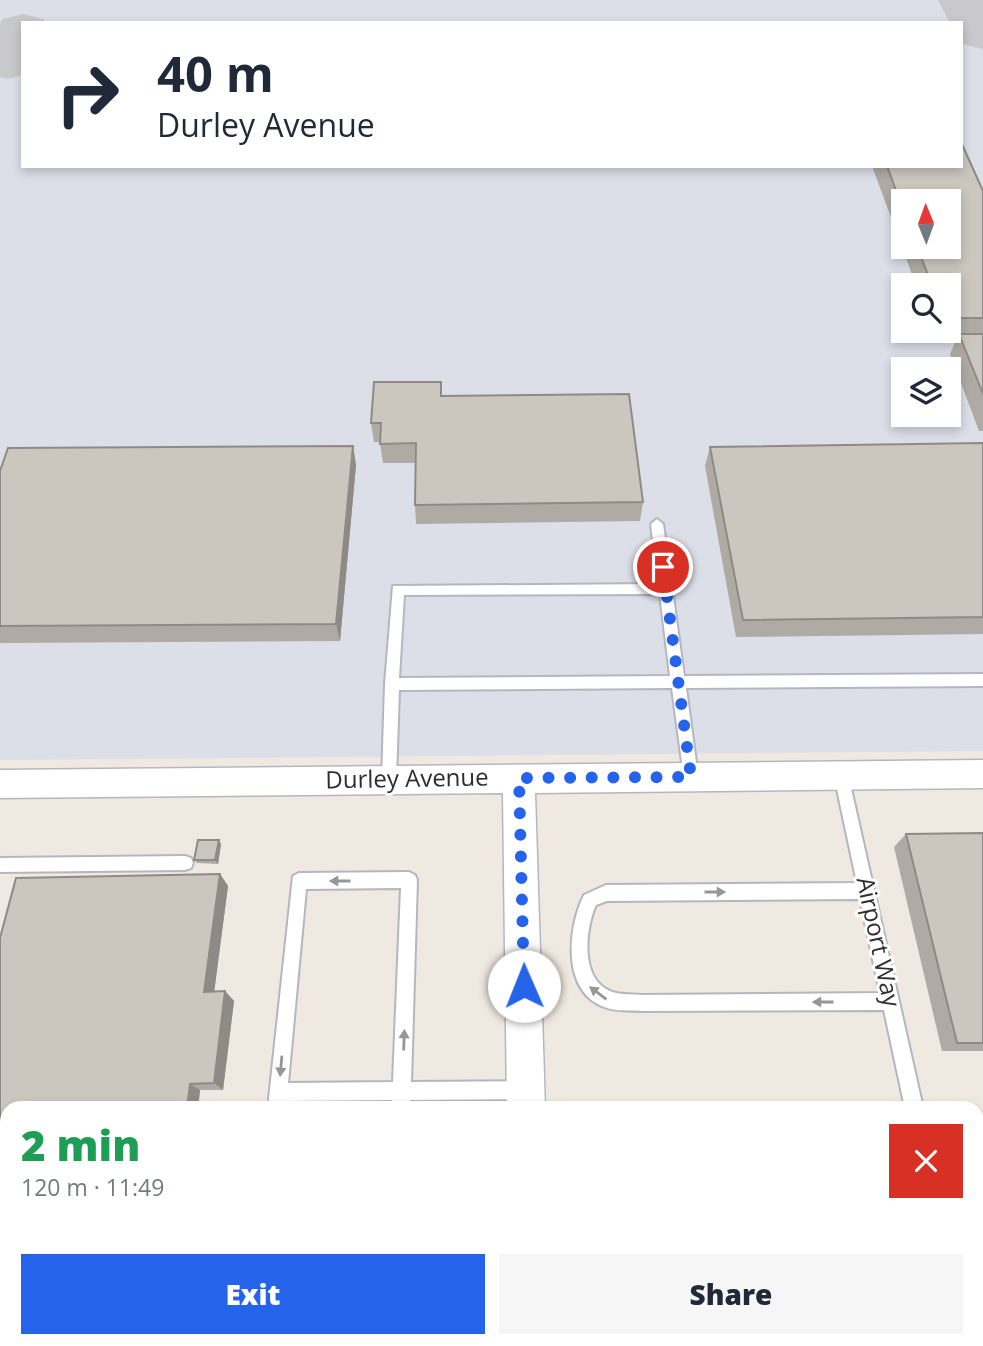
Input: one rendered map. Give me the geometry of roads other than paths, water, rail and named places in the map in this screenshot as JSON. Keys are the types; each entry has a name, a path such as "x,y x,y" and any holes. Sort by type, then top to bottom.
{"street":[{"name":"Durley Avenue","path":"0,784 983,774"},
{"path":"519,778 526,1099"}],"lane":[{"path":"657,524 691,777"},
{"path":"389,779 398,590 666,589"},
{"path":"392,684 983,680"},
{"name":"Airport Way","path":"841,775 912,1101"},
{"path":"0,865 185,863"},
{"path":"402,1099 408,880 299,881 278,1100 526,1099"},
{"path":"867,891 606,892 590,900 586,908 580,930 582,971 589,986 607,1000 643,1003 891,1002"}]}
